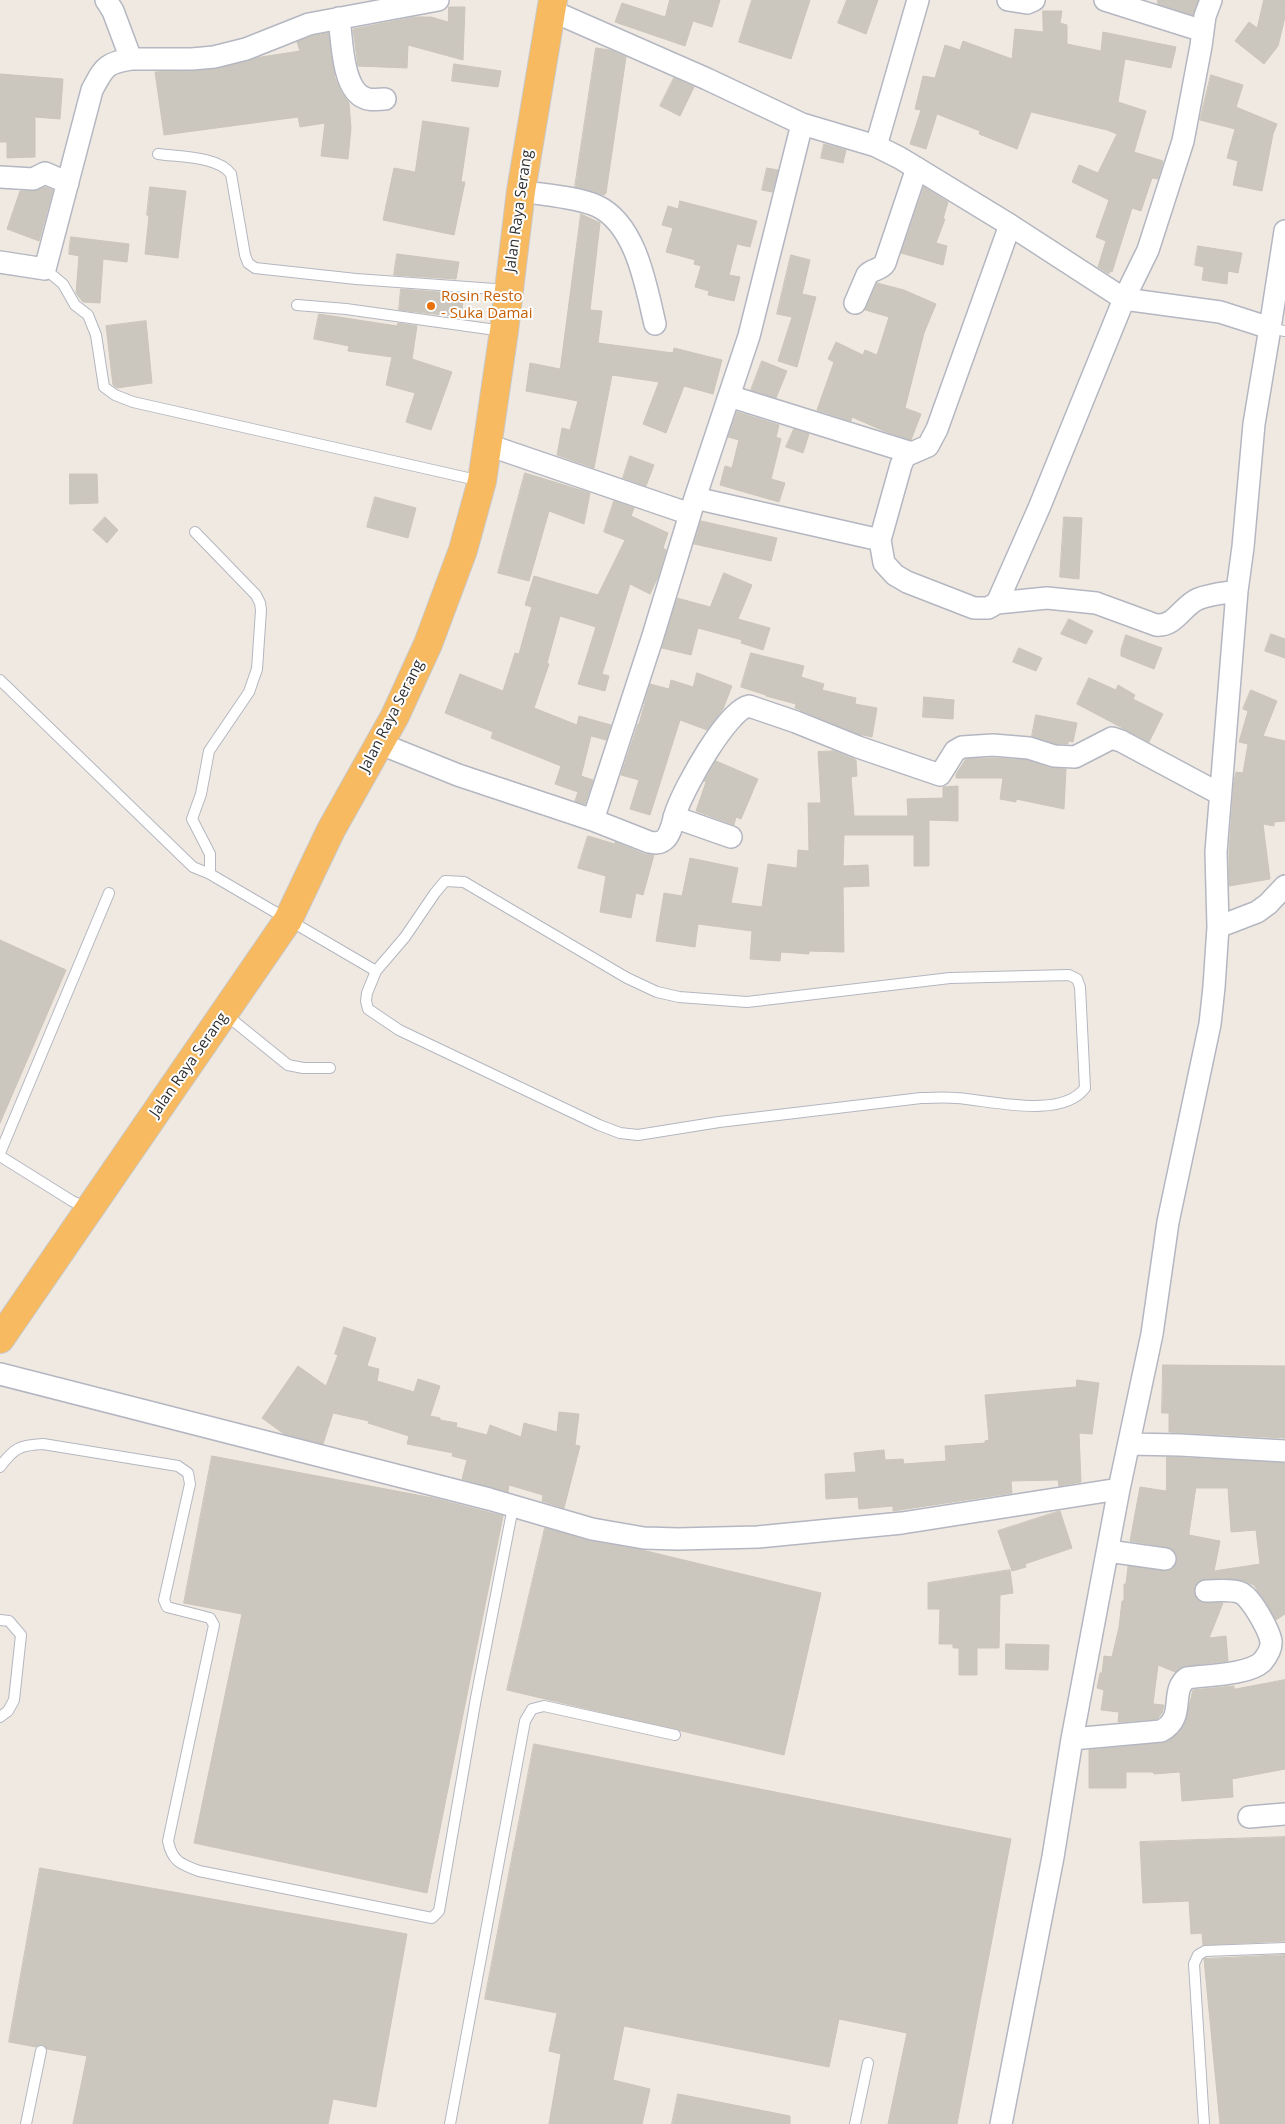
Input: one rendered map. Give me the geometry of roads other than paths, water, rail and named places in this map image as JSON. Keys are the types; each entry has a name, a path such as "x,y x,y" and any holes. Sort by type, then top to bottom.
{"highway":[{"name":"Jalan Raya Serang","path":"0,1340 288,920 331,830 381,744 428,644 462,550 482,481 504,331 521,191 551,5"}],"street":[{"path":"106,0 113,11 131,59"},
{"path":"0,262 45,269 96,84 102,71 113,62 131,59 192,59 214,56 246,49 309,24 438,0"},
{"path":"876,146 918,0"},
{"path":"1008,0 1027,3 1034,0"},
{"path":"1106,0 1203,31"},
{"path":"997,603 1043,498 1124,299 1148,250 1183,141 1205,16 1211,0"},
{"path":"551,5 802,124 876,146 917,168 1010,225 1124,299 1220,312 1277,330"},
{"path":"339,18 351,85 356,92 367,100 385,98"},
{"path":"593,820 728,396 749,336 802,124"},
{"path":"855,303 870,271 881,267 885,263 917,168"},
{"path":"0,177 33,179 45,173 68,183"},
{"path":"521,191 596,206 611,216 626,236 638,258 655,324"},
{"path":"1010,225 937,429 928,446 905,456 901,465 880,540 884,563 895,575 908,582 974,608 988,608 997,603 1047,598 1096,603 1163,626 1174,620 1189,604 1197,600 1237,591"},
{"path":"1000,2124 1053,1857 1072,1739 1119,1489 1152,1334 1168,1222 1210,1024 1218,919 1216,852 1237,591 1244,538 1254,424 1277,330 1285,231"},
{"path":"728,396 912,453"},
{"path":"488,445 693,506 880,540"},
{"path":"381,744 458,775 593,820 649,842 658,843 669,834 691,776 702,758 742,707 749,706 796,722 858,748 940,775 955,751 962,746 993,745 1029,748 1054,756 1075,757 1112,738 1220,794"},
{"path":"674,817 731,837"},
{"path":"1218,919 1257,912 1268,904 1285,886"},
{"path":"0,1374 479,1497 592,1529 644,1538 758,1537 902,1523 1119,1489"},
{"path":"1129,1444 1285,1451"},
{"path":"1108,1551 1165,1559"},
{"path":"1072,1739 1161,1731 1170,1726 1176,1714 1182,1682 1188,1678 1250,1669 1261,1662 1278,1641 1261,1620 1245,1595 1238,1591 1206,1591"},
{"path":"1249,1817 1285,1814"}],"lane":[{"path":"158,154 216,162 226,167 231,174 245,255 248,263 255,268 356,279 508,290"},
{"path":"45,269 63,284 75,305 88,315 96,334 104,387 115,394 134,402 482,481"},
{"path":"297,305 346,309 504,331"},
{"path":"195,532 256,595 261,610 258,669 249,692 209,751 201,794 192,819 210,854 210,874"},
{"path":"0,680 193,867 210,874 376,971"},
{"path":"446,881 454,881 464,882 627,978 657,992 679,997 748,1002 950,978 1069,975 1076,980 1080,987 1085,1088 1078,1096 1062,1103 1026,1106 955,1098 921,1098 719,1122 638,1135 620,1133 599,1125 400,1030 384,1020 368,1009 366,1001 376,971 405,937 435,893 446,881"},
{"path":"90,1210 72,1201 0,1154 109,893"},
{"path":"224,1014 288,1065 330,1068"},
{"path":"0,1467 11,1452 27,1445 43,1444 178,1466 188,1473 190,1484 164,1600 167,1607 210,1618 214,1625 168,1841 171,1854 183,1865 199,1871 432,1918 439,1911 512,1507"},
{"path":"0,1620 9,1621 21,1635 14,1700 8,1711 0,1717"},
{"path":"450,2124 525,1721 532,1709 544,1706 675,1735"},
{"path":"1204,2124 1194,1964 1198,1955 1206,1951 1285,1948"},
{"path":"26,2124 41,2051"},
{"path":"854,2124 868,2063"}],"place":[{"name":"Rosin Resto - Suka Damai","path":"431,306"}]}
